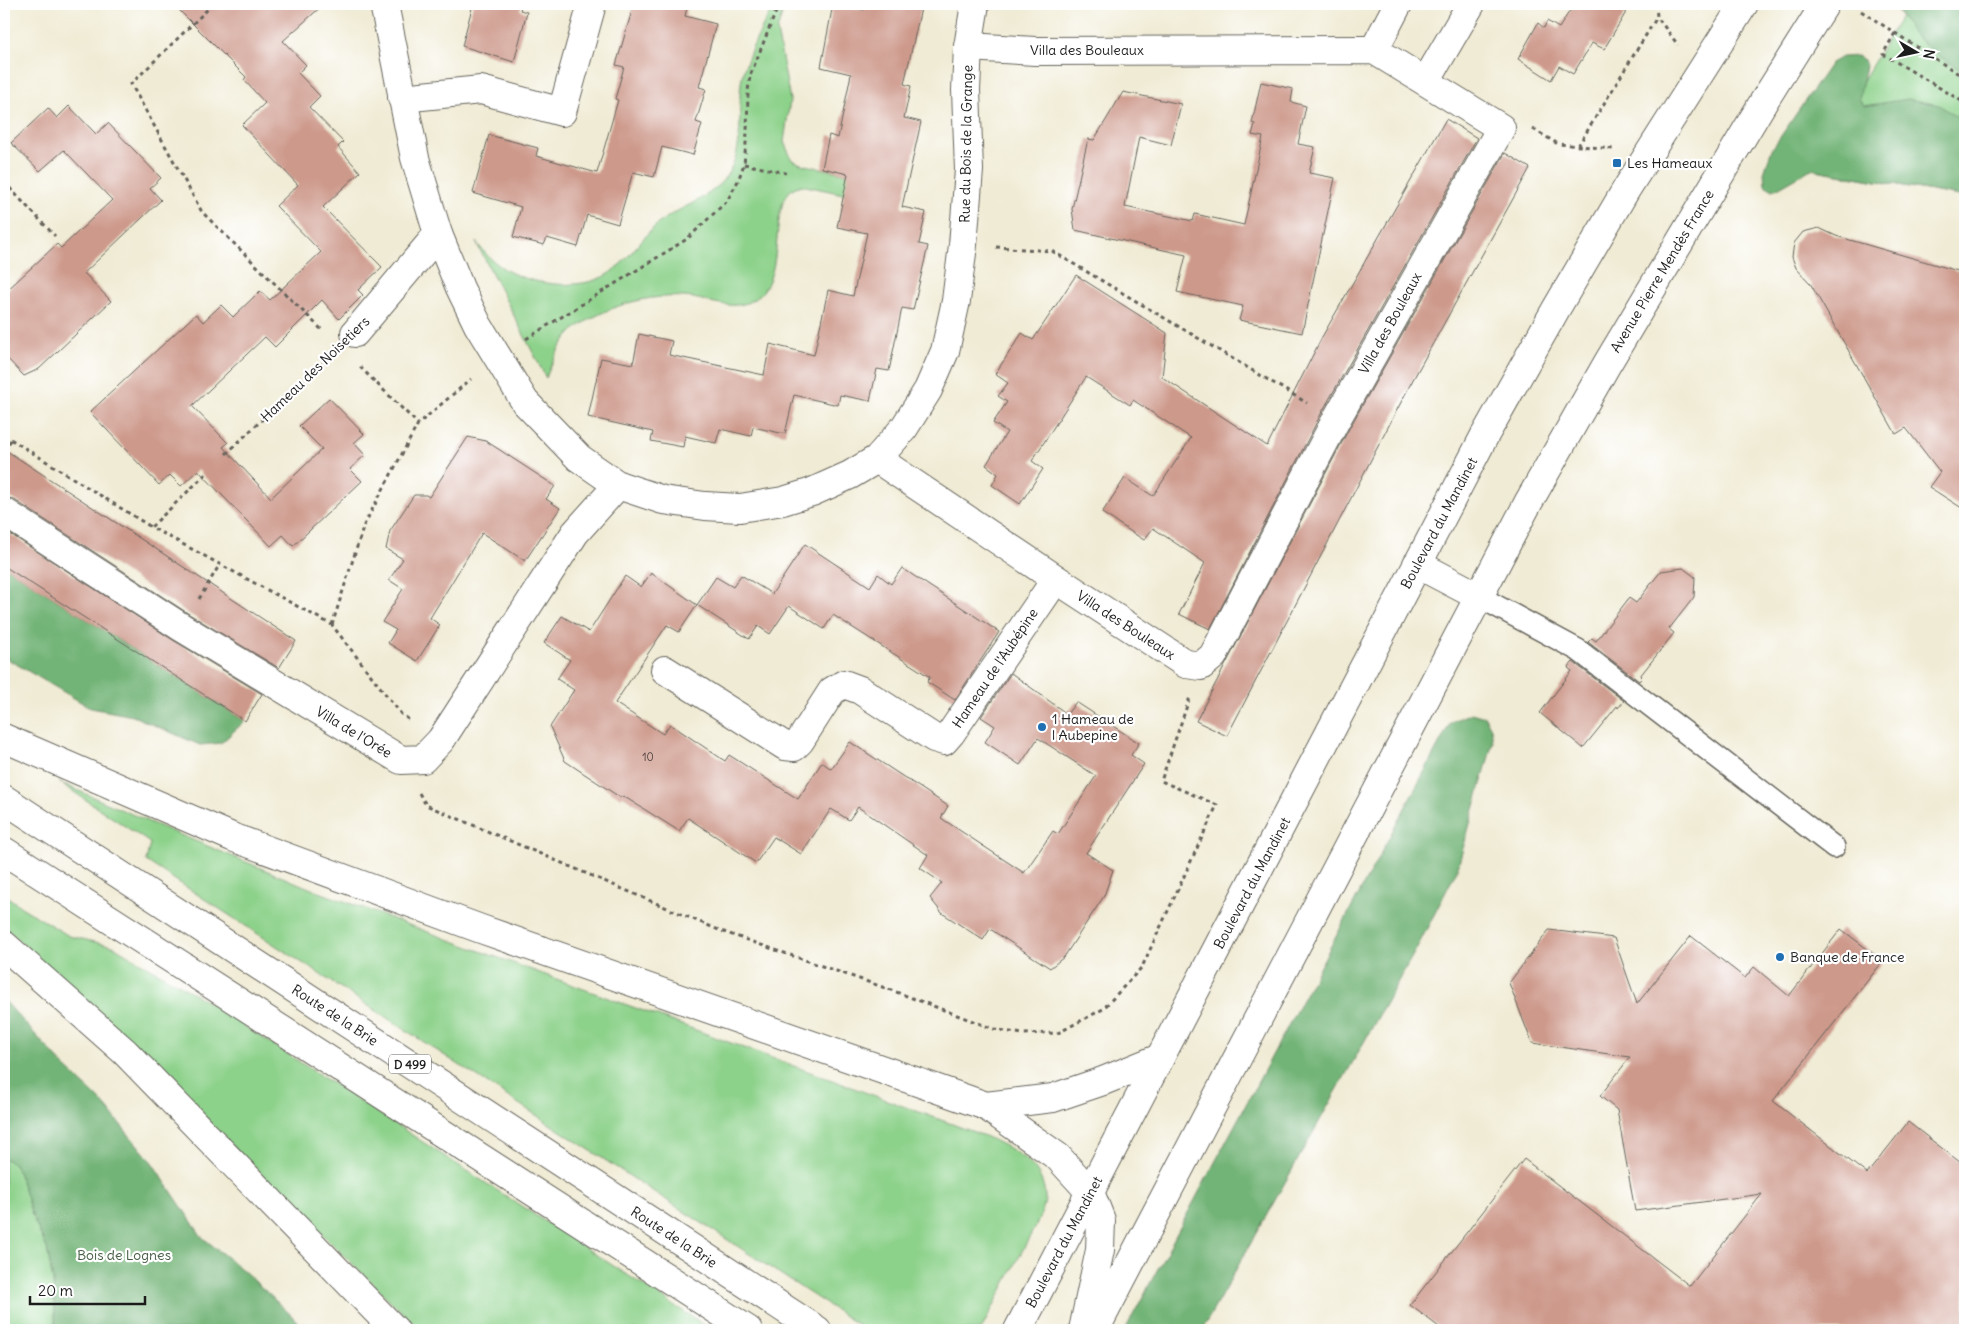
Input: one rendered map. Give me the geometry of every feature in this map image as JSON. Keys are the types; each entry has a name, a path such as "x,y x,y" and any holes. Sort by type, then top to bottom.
{"main road":[{"name":"Rue du Bois de la Grange","path":"384,4 415,158 438,234 460,288 497,358 524,402 579,458 618,485 663,500 705,506 740,508 783,501 812,492 850,475 877,459 904,428 923,398 945,351 956,301 963,245 969,170 966,90 968,48 975,4"},
{"path":"402,98 481,90 562,112 592,4"},
{"path":"1398,4 1374,50 1501,128"},
{"path":"1426,81 1471,4"},
{"name":"Boulevard du Mandinet","path":"1018,1330 1485,435 1627,188 1744,4"},
{"name":"Avenue Pierre Mendès France","path":"1478,596 1506,542 1607,364 1824,4"},
{"name":"Villa des Bouleaux","path":"968,48 1035,51 1374,50"},
{"name":"Villa des Bouleaux","path":"877,459 1186,664 1201,666 1213,656 1336,420 1501,128"},
{"name":"Hameau des Noisetiers","path":"347,340 438,234"},
{"name":"Villa de l'Orée","path":"4,512 182,627 401,760 423,759 441,740 574,533 618,485"},
{"path":"1095,1330 1478,596 1417,564"},
{"name":"Hameau de l'Aubépine","path":"665,670 785,746 794,747 800,741 832,691 844,684 860,690 934,738 944,741 952,733 1056,579"},
{"path":"4,738 232,837 481,929 986,1106 1058,1157 1090,1192 1101,1220 1100,1243 1083,1330"},
{"name":"Route de la Brie","path":"4,799 817,1330"},
{"path":"4,851 748,1330"},
{"path":"4,945 125,1052 395,1330"},
{"path":"986,1106 1053,1098 1103,1081 1160,1058"}],"lane":[{"path":"1478,596 1578,650 1834,847"}],"path":[{"path":"212,4 131,84 202,212 347,340 418,424"},
{"path":"332,625 364,525 418,424 497,358 687,239 727,201 738,181 744,164 748,133 750,76 780,4"},
{"path":"1578,146 1656,16 1656,4"},
{"path":"1861,11 1965,78"},
{"path":"1656,16 1678,45"},
{"path":"1895,33 1884,54 1965,103"},
{"path":"1501,128 1522,122 1558,144 1614,149"},
{"path":"744,164 786,173"},
{"path":"4,182 55,236"},
{"path":"963,245 1052,251 1336,420"},
{"name":"Hameau des Noisetiers","path":"226,454 347,340"},
{"path":"4,435 151,527 332,625 401,714 441,740"},
{"path":"4,450 11,440"},
{"path":"151,527 206,474"},
{"path":"182,627 220,564"},
{"path":"401,760 426,806 721,931 891,990 994,1030 1022,1034 1058,1033 1103,1010 1142,967 1217,805 1160,781 1201,666"}],"green space":[{"path":"774,4 785,4 777,31 790,100 784,142 792,160 801,164 895,184 891,204 801,185 789,192 782,204 775,259 763,292 749,302 735,305 693,298 665,297 638,300 599,314 578,327 565,340 558,350 546,378 476,242 500,266 511,273 538,282 553,284 583,283 596,280 615,269 652,229 668,216 715,189 730,170 738,148 742,77 752,49"},
{"path":"1893,4 1965,4 1965,73 1935,53 1913,34"},
{"path":"1908,4 1965,4 1965,197 1811,169"},
{"path":"1857,56 1864,60 1866,66 1859,99 1864,106 1908,99 1939,105 1965,122 1965,197 1811,169 1776,189 1773,190 1765,185 1764,172 1772,149 1831,63 1842,57"},
{"path":"4,566 245,721 221,743 200,745 133,716 91,708 4,657"},
{"path":"1471,713 1485,717 1491,728 1493,742 1457,870 1418,946 1202,1330 1125,1330 1451,722"},
{"path":"59,782 154,824 319,892 982,1135 1024,1158 1039,1175 1045,1198 1040,1217 981,1330 866,1330 146,861 150,843"},
{"path":"4,894 21,907 69,936 113,946 195,994 712,1330 420,1330 75,992 4,927"},
{"name":"Bois de Lognes","path":"4,1000 63,1065 100,1100 151,1161 202,1237 245,1272 305,1330 154,1330 140,1328 136,1330 56,1330 53,1281 47,1248 33,1218 16,1165 4,1158"},
{"path":"4,1158 16,1165 33,1218 47,1248 53,1281 56,1330 4,1330"}],"building":[{"path":"173,4 324,4 283,41 306,65 298,73 320,96 309,107 343,142 338,147 360,172 323,207 382,267 358,290 363,295 339,319 322,300 275,347 265,337 192,406 228,443 223,447 271,498 322,449 299,426 329,398 364,434 354,443 365,455 350,469 362,481 293,546 283,535 271,546 198,470 181,486 170,475 159,485 90,412 196,314 203,322 221,305 233,317 260,291 270,300 321,252 276,206 298,185 242,125 265,103 244,80 246,77"},
{"path":"473,4 522,4 520,10 527,12 514,62 462,46"},
{"path":"634,4 688,4 685,16 716,24 699,87 706,89 696,122 702,124 693,155 662,147 654,177 633,172 618,224 587,215 578,247 547,238 544,245 513,237 521,207 473,193 489,135 538,148 536,156 597,173 618,100 615,99 624,67 616,65"},
{"path":"833,4 864,10 866,4 922,4 904,84 911,86 904,118 921,122 902,207 926,212 919,244 928,246 913,310 902,308 889,371 877,369 870,401 840,395 838,405 794,395 785,434 753,427 751,436 720,429 716,443 685,436 683,447 651,441 653,432 588,417 601,358 633,364 639,334 672,341 669,355 764,375 770,344 814,355 828,290 853,296 867,233 837,227 848,174 822,168 829,135 838,138 851,74 821,67"},
{"path":"1574,4 1631,4 1604,49 1592,43 1573,74 1559,66 1551,80 1518,59 1538,23 1544,28 1547,21 1559,28"},
{"path":"1261,82 1293,89 1291,102 1306,106 1298,144 1315,147 1309,173 1335,178 1302,333 1239,320 1243,306 1177,292 1186,255 1075,230 1072,209 1088,139 1094,140 1123,92 1181,104 1171,145 1139,137 1125,207 1193,221 1195,214 1244,225 1263,137 1252,135 1255,124 1252,123"},
{"path":"69,106 96,134 108,123 161,178 150,188 161,200 84,273 111,301 39,369 24,376 4,355 4,293 57,244 61,248 112,200 64,150 40,171 11,143 48,108 57,118"},
{"path":"1446,119 1477,138 1322,412 1210,629 1179,614 1205,563 1153,528 1144,540 1102,513 1125,478 1153,496 1191,438 1133,400 1130,405 1086,377 1032,461 1043,469 1020,504 992,485 998,474 986,465 1007,432 993,423 1007,402 998,396 1008,383 995,374 1022,333 1033,340 1076,275 1167,333 1162,377 1267,446 1322,337"},
{"path":"1505,153 1530,168 1410,385 1227,736 1196,721 1350,427"},
{"path":"1819,228 1836,236 1965,273 1965,510 1929,487 1940,472 1906,428 1896,434 1810,283 1796,268 1792,257 1794,243 1803,232"},
{"path":"468,437 486,441 555,486 546,499 560,508 525,561 482,533 430,618 440,625 417,661 388,643 396,630 382,622 403,589 389,580 403,559 386,549 390,531 414,495 426,495 429,497"},
{"path":"4,449 296,641 279,668 189,614 13,499 4,497"},
{"path":"4,530 173,640 262,694 245,721 4,566"},
{"path":"805,544 870,587 878,574 891,584 902,568 999,632 955,700 927,682 930,677 833,615 824,629 789,606 770,634 758,626 749,639 697,605 716,577 733,587 741,575 772,594"},
{"path":"1683,568 1695,577 1694,597 1669,629 1674,633 1640,676 1642,678 1639,681 1588,642 1592,638 1596,641 1629,598 1636,603 1661,571"},
{"path":"651,573 697,605 679,632 667,625 615,703 663,734 670,724 725,761 729,755 798,799 822,762 831,769 850,742 948,806 941,818 1024,873 1053,831 1058,834 1096,776 1038,738 1020,765 985,742 995,726 981,717 1011,673 1067,714 1076,702 1139,743 1131,755 1144,764 1086,853 1113,870 1104,896 1064,957 1050,968 990,929 983,940 942,913 930,898 942,883 920,868 928,855 858,807 849,820 831,809 801,854 774,837 756,863 688,818 679,831 623,796 621,798 565,761 550,727 574,690 557,679 570,660 544,643 562,616 589,632 625,576 641,587"},
{"path":"1573,662 1624,701 1618,708 1617,706 1583,748 1540,713 1572,671 1568,668"},
{"path":"1841,929 1883,961 1773,1101 1867,1174 1908,1122 1965,1166 1965,1330 1443,1330 1410,1305 1524,1159 1690,1286 1762,1194 1635,1211 1617,1110 1600,1096 1630,1057 1532,1043 1509,983 1549,930 1614,938 1637,1004 1691,936 1745,978 1754,967 1789,996"}],"place":[{"name":"Les Hameaux","path":"1617,163"},
{"name":"1 Hameau de l Aubepine","path":"1042,727"},
{"name":"Banque de France","path":"1780,957"}]}
